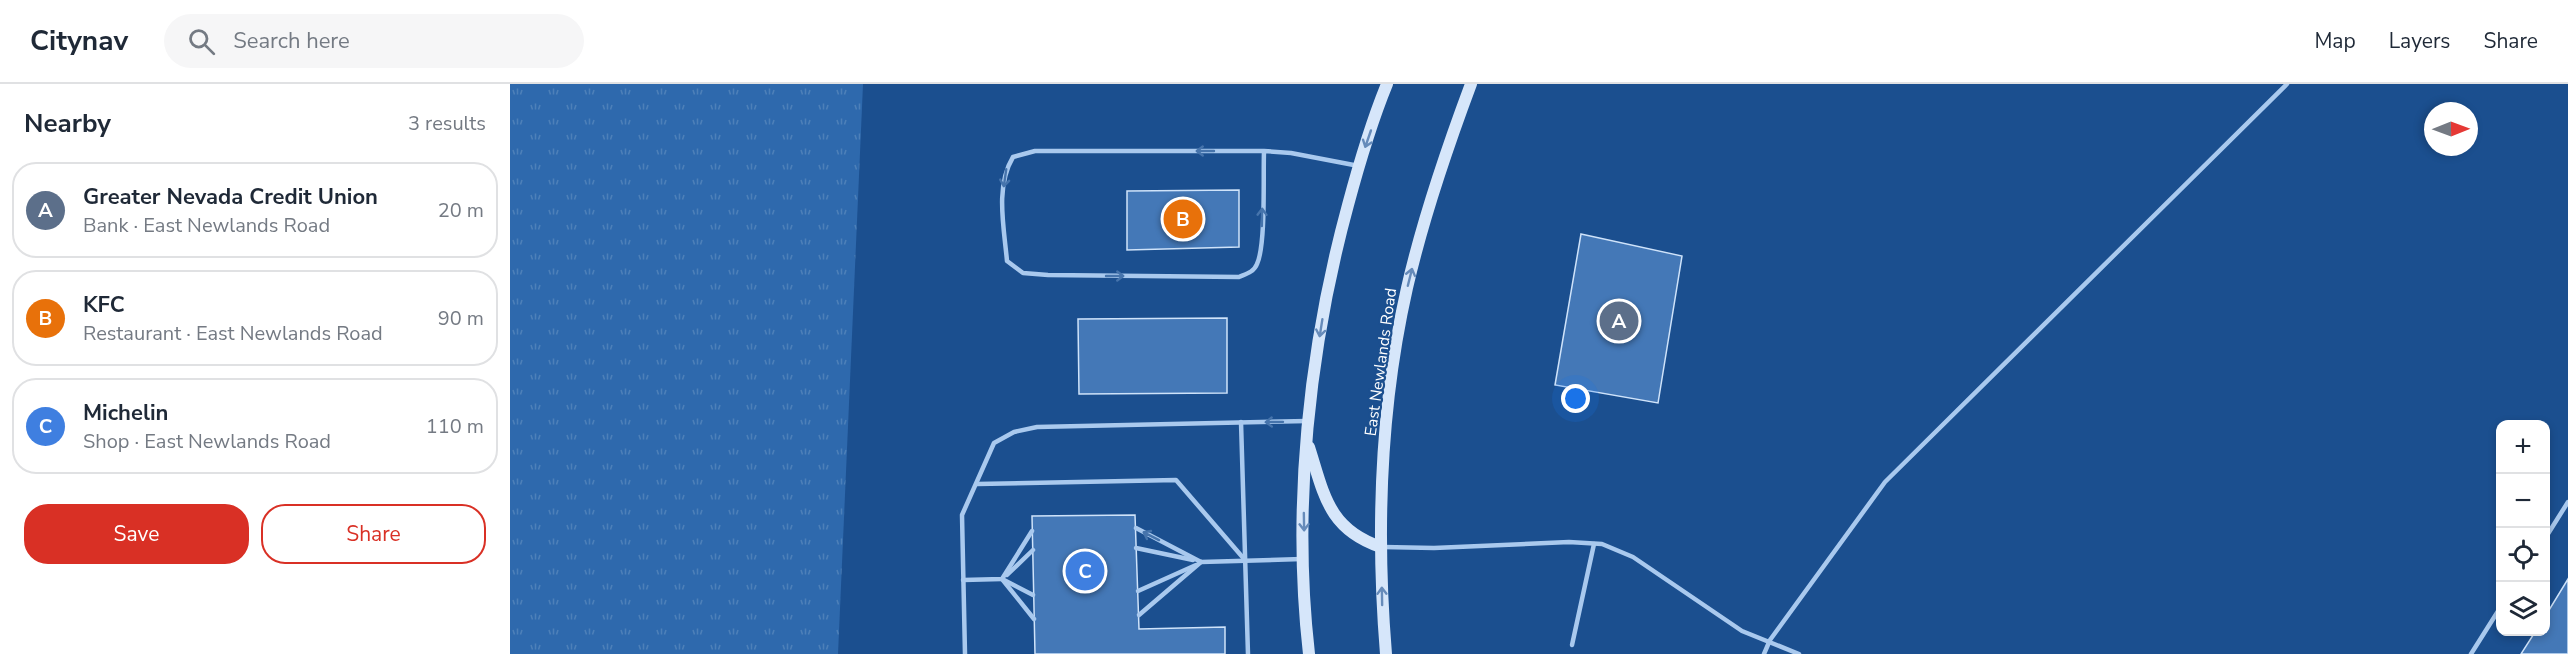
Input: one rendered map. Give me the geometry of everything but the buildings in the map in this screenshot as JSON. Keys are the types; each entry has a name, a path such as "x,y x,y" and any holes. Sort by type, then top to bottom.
{"street":[{"path":"1309,654 1304,558 1306,437 1323,312 1339,239 1359,166 1388,84"},
{"name":"East Newlands Road","path":"1386,654 1380,547 1381,488 1387,415 1407,289 1437,180 1471,84"},
{"path":"1306,437 1326,502 1348,530 1361,540 1380,547"}],"lane":[{"path":"1764,654 1770,640 1885,482 2287,84"},
{"path":"1264,151 1262,249 1257,266 1239,277 1048,275 1023,273 1007,261 1002,213 1005,171 1013,157 1035,151 1264,151 1290,153 1359,166"},
{"path":"964,654 962,515 994,443 1014,432 1037,427 1308,421"},
{"path":"1240,422 1248,654"},
{"path":"977,484 1176,480 1245,560"},
{"path":"2550,531 2568,502"},
{"path":"1136,528 1201,562"},
{"path":"1002,579 1032,531"},
{"path":"1380,547 1434,548 1569,542 1602,544 1633,557 1742,631 1770,640 1799,654"},
{"path":"1572,645 1594,544"},
{"path":"1136,548 1201,562 1304,558"},
{"path":"1002,579 1033,550"},
{"path":"1138,591 1201,562"},
{"path":"1139,615 1201,562"},
{"path":"963,580 1002,579 1033,595"},
{"path":"1002,579 1034,619"},
{"path":"2471,654 2496,614"}],"green space":[{"path":"510,84 863,84 838,654 510,654"}],"place":[{"name":"KFC","path":"1183,219"},
{"name":"Greater Nevada Credit Union","path":"1619,321"},
{"name":"Michelin","path":"1085,571"}]}
